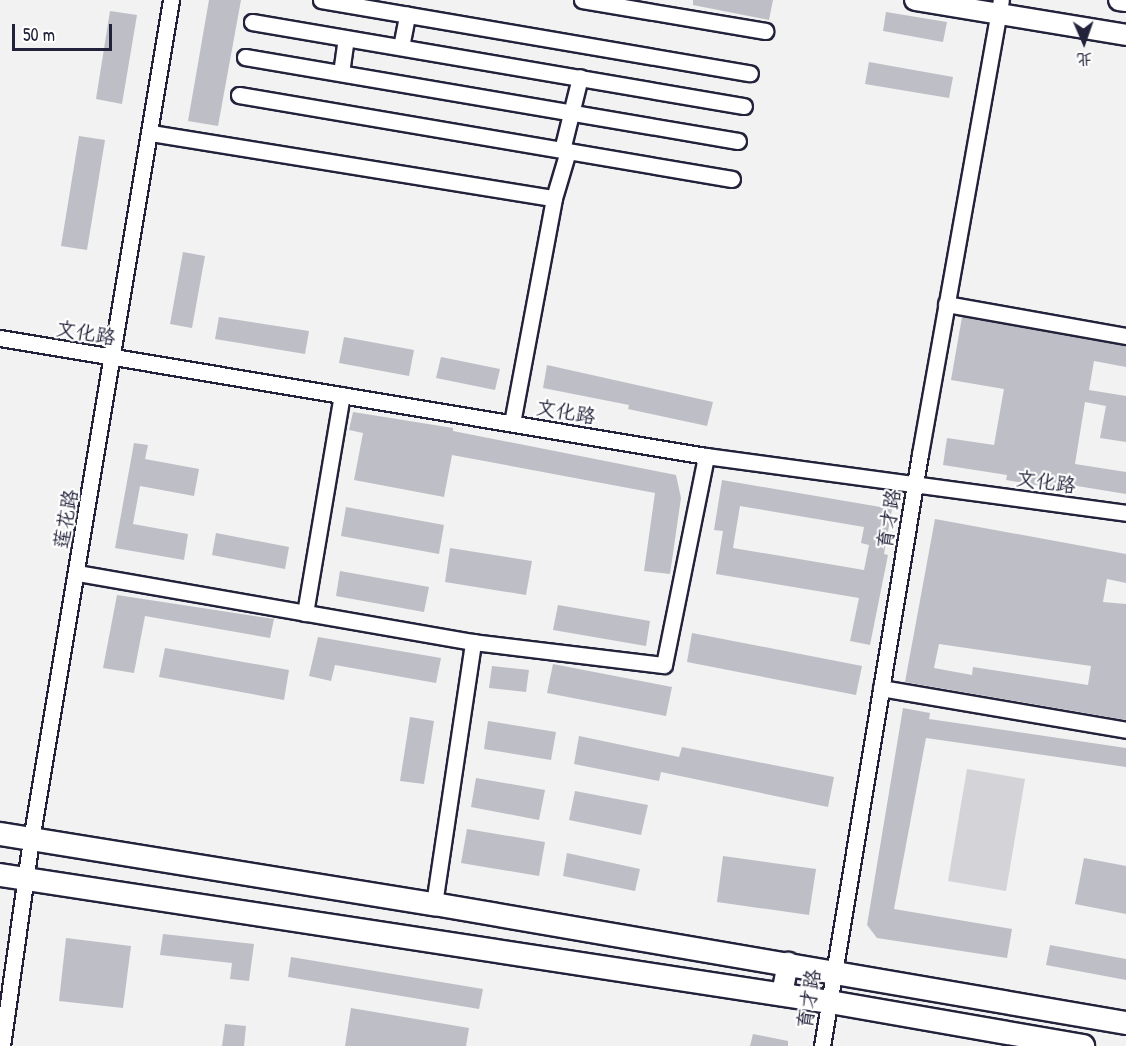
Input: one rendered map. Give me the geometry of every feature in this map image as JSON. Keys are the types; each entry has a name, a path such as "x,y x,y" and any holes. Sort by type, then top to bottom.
{"highway":[{"path":"0,834 788,963 1126,1023"},
{"path":"0,875 782,994 1083,1046"}],"main road":[{"path":"915,0 999,7 1126,35"},
{"path":"1119,0 1126,1"},
{"path":"782,994 788,963"},
{"path":"893,1013 899,982"}],"street":[{"name":"莲花路","path":"2,1046 31,840 151,133 171,0"},
{"path":"321,0 372,4 407,15 750,73"},
{"path":"582,0 765,31"},
{"name":"育才路","path":"822,1046 915,484 999,7"},
{"path":"401,47 407,15"},
{"path":"252,22 744,106"},
{"path":"341,73 346,38"},
{"path":"245,57 738,141"},
{"path":"512,423 580,78"},
{"path":"239,95 732,179"},
{"path":"151,133 555,198"},
{"path":"946,304 1126,336"},
{"name":"文化路","path":"0,338 706,456 1126,513"},
{"path":"305,613 342,395"},
{"path":"77,573 473,642 664,665 706,456"},
{"path":"434,904 473,642"},
{"path":"881,688 1126,730"}],"shaded area":[{"path":"967,769 1025,779 1006,891 948,881"}],"building":[{"path":"209,0 241,0 218,126 188,121"},
{"path":"693,0 773,0 769,20 693,5"},
{"path":"110,11 137,15 122,104 96,99"},
{"path":"886,12 947,22 943,42 883,31"},
{"path":"869,62 953,77 949,98 865,84"},
{"path":"79,136 105,140 87,250 61,246"},
{"path":"183,252 205,256 192,328 170,324"},
{"path":"219,317 309,331 305,354 215,339"},
{"path":"962,317 1126,346 1126,367 1094,361 1089,390 1126,396 1126,442 1100,438 1106,406 1085,402 1075,464 1126,472 1126,494 1065,484 1064,490 1006,480 1007,475 943,465 947,438 994,445 1004,389 951,380"},
{"path":"344,337 414,350 409,376 339,363"},
{"path":"441,357 500,369 495,390 436,378"},
{"path":"547,365 713,402 707,426 628,409 629,405 543,388"},
{"path":"353,412 453,428 453,431 676,475 681,498 670,574 644,571 655,493 452,455 444,497 354,480 363,433 349,430"},
{"path":"134,443 148,445 145,459 199,469 194,496 140,486 133,524 188,534 184,560 115,548"},
{"path":"722,480 892,509 884,554 888,555 870,645 850,641 859,598 716,574 723,531 714,530","holes":["740,506 864,527 861,543 869,545 864,570 733,548"]},
{"path":"346,507 444,525 439,554 341,536"},
{"path":"935,519 1126,554 1126,583 1107,579 1103,602 1126,604 1126,720 905,682","holes":["939,644 1091,666 1088,685 973,667 972,675 934,668"]},
{"path":"216,533 289,547 285,569 212,555"},
{"path":"450,548 532,561 526,595 445,582"},
{"path":"340,571 429,587 424,612 336,596"},
{"path":"117,595 274,619 270,638 145,616 134,673 103,668"},
{"path":"558,605 650,621 646,646 553,630"},
{"path":"692,633 862,666 856,695 687,662"},
{"path":"318,637 441,658 436,683 335,665 331,681 309,676"},
{"path":"165,648 289,670 284,700 159,677"},
{"path":"553,664 672,687 666,716 547,693"},
{"path":"492,666 529,670 526,692 489,688"},
{"path":"903,708 930,713 929,719 1126,748 1126,767 926,738 894,909 1012,929 1007,958 877,938 867,925"},
{"path":"410,717 434,721 424,784 400,781"},
{"path":"488,721 556,732 551,760 484,749"},
{"path":"579,736 679,757 682,747 834,777 828,807 661,772 659,781 574,764"},
{"path":"476,778 545,790 539,820 471,807"},
{"path":"575,791 648,805 641,835 569,820"},
{"path":"467,829 545,842 539,876 461,863"},
{"path":"567,853 640,869 635,891 563,876"},
{"path":"723,856 816,869 809,915 717,902"},
{"path":"1084,858 1126,866 1126,914 1075,904"},
{"path":"163,934 254,944 249,981 230,979 232,963 160,955"},
{"path":"66,938 131,946 123,1008 59,1001"},
{"path":"1050,945 1126,959 1126,980 1046,965"},
{"path":"291,957 483,989 479,1009 288,977"},
{"path":"351,1008 469,1028 466,1046 345,1046"},
{"path":"225,1024 246,1026 244,1046 222,1046"},
{"path":"753,1034 788,1041 788,1046 750,1046"}]}
